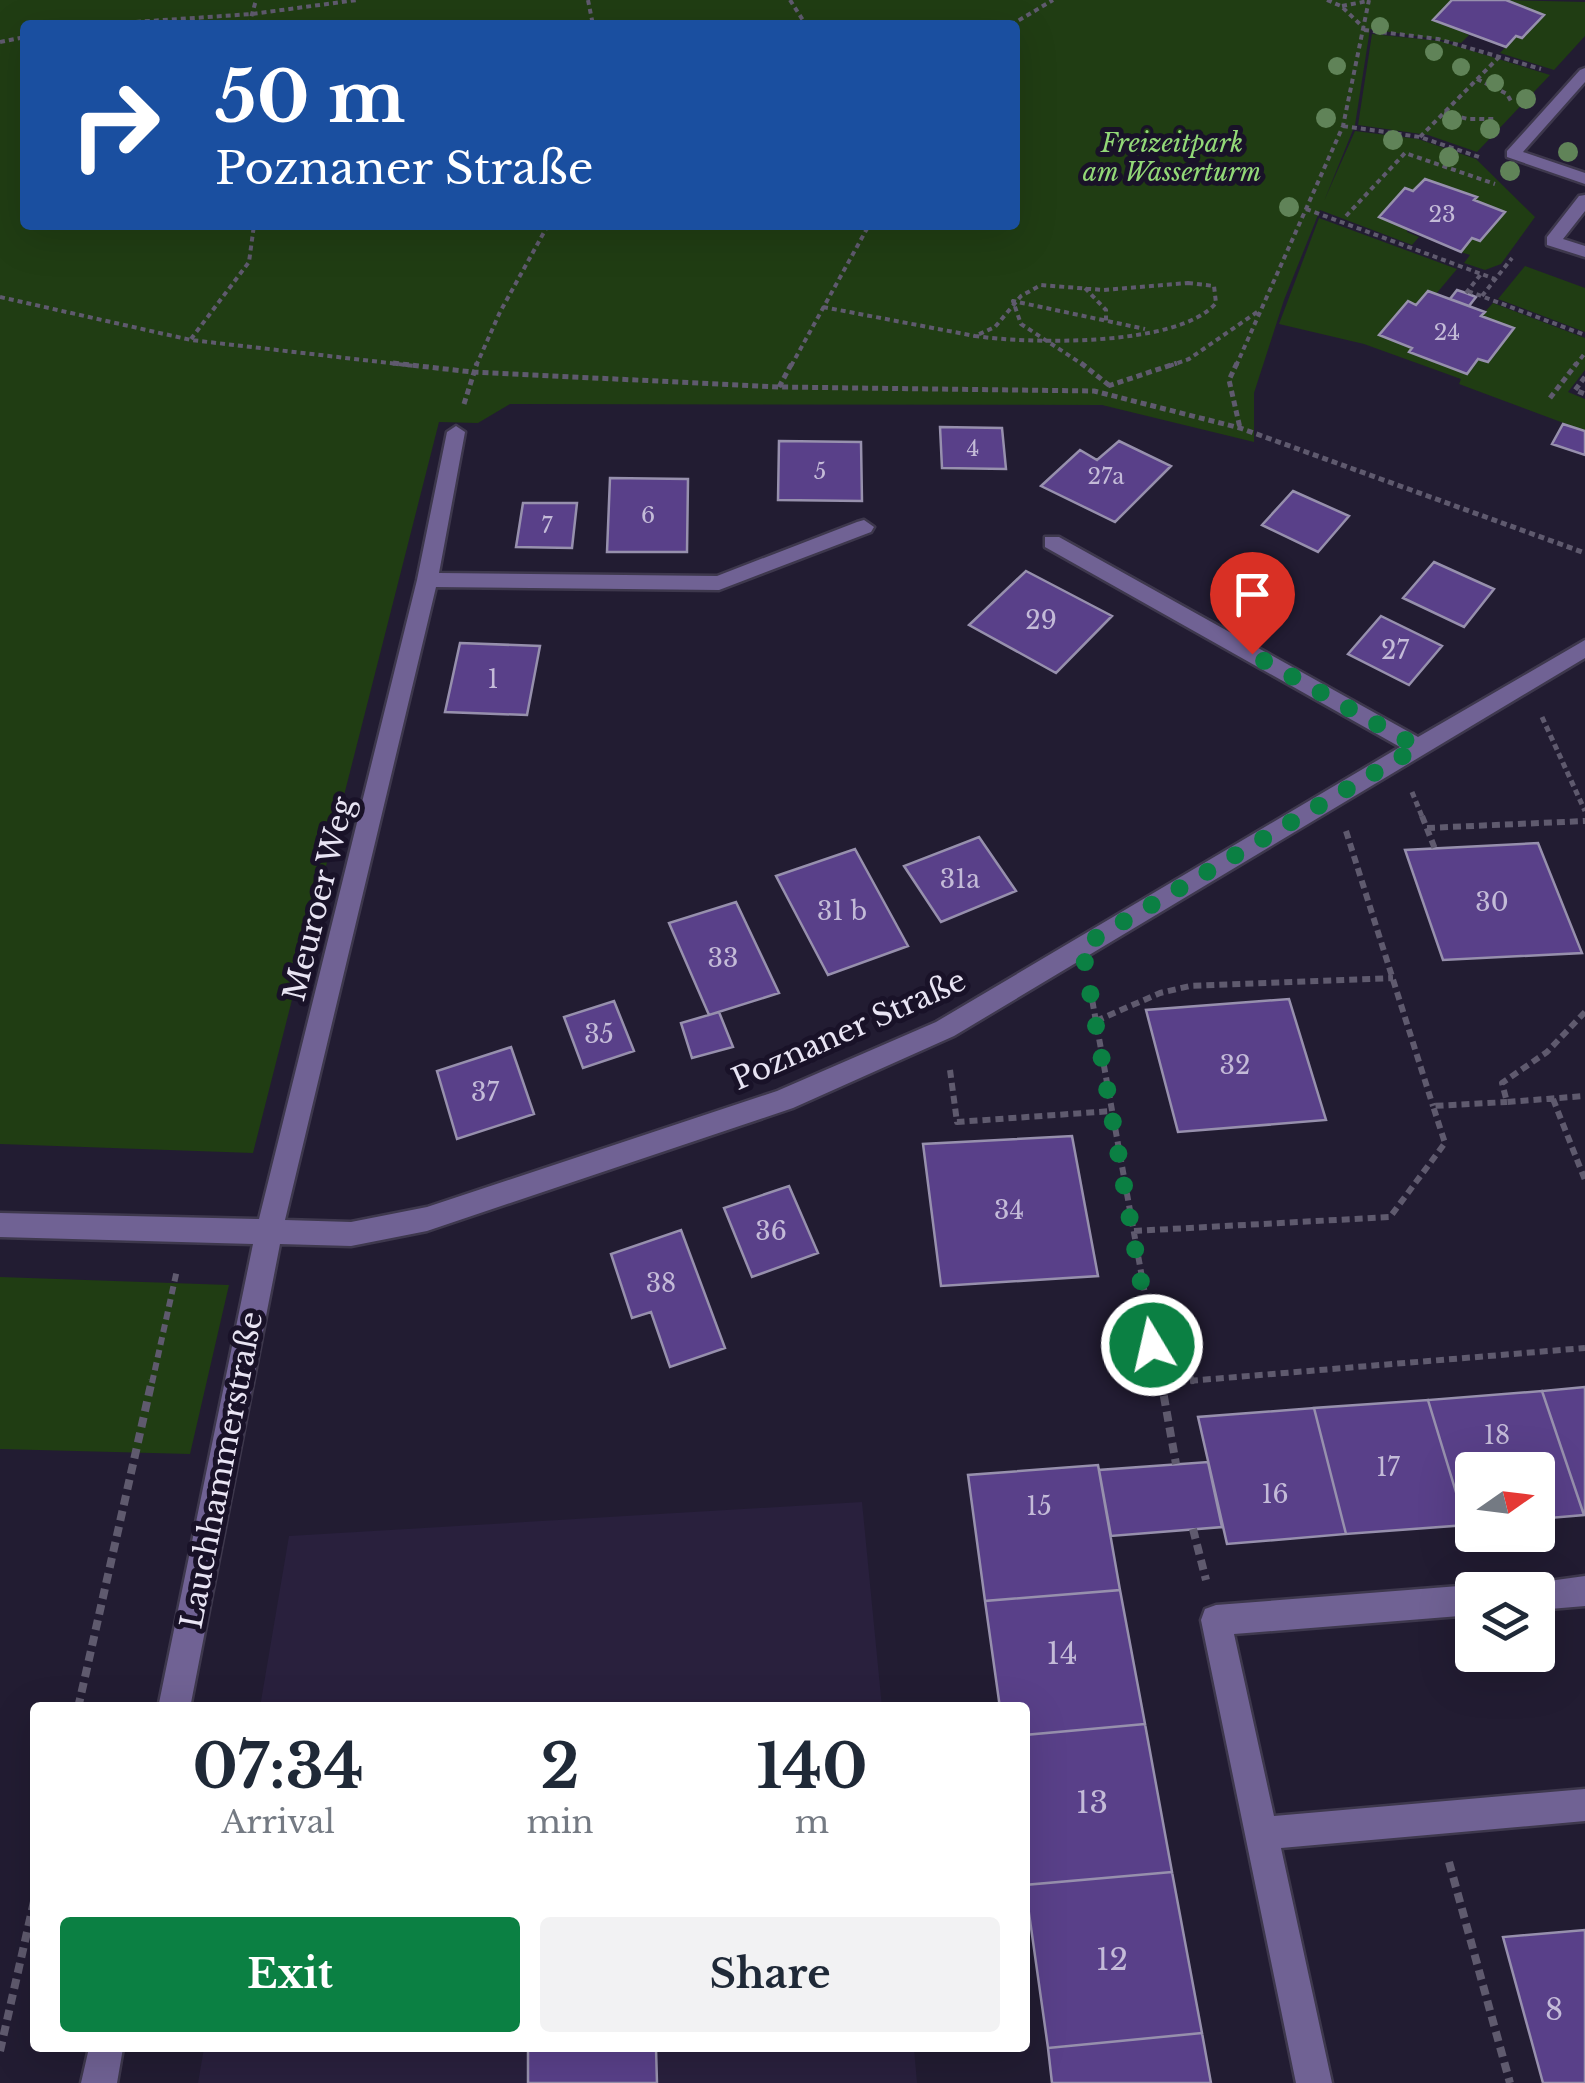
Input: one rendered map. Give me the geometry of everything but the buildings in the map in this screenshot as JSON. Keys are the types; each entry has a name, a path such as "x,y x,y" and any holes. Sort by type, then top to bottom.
{"street":[{"path":"1585,73 1513,154 1585,179"},
{"path":"1585,200 1553,241 1585,252"},
{"name":"Meuroer Weg","path":"270,1232 427,580 456,432"},
{"path":"427,580 719,583 864,527"},
{"path":"1052,542 1408,753"},
{"name":"Poznaner Straße","path":"0,1225 351,1234 427,1219 784,1100 945,1029 1585,648"},
{"name":"Lauchhammerstraße","path":"175,1702 270,1232"},
{"path":"1555,1594 1585,1592"},
{"path":"1314,2083 1216,1620 1455,1601"},
{"path":"1262,1833 1585,1806"},
{"path":"99,2083 105,2052"}],"path":[{"path":"250,20 256,0"},
{"path":"164,20 252,14 357,0"},
{"path":"1019,20 1053,0"},
{"path":"1327,0 1341,6 1364,29 1466,45 1556,74"},
{"path":"1240,428 1229,380 1343,126 1368,1 1341,6"},
{"path":"1420,136 1500,56"},
{"path":"1478,79 1507,94 1512,112"},
{"path":"1444,113 1468,120 1503,118"},
{"path":"1343,126 1420,136 1480,157"},
{"path":"1346,216 1405,153 1497,185"},
{"path":"1306,209 1495,280"},
{"path":"191,340 249,262 253,230"},
{"path":"456,432 472,372 545,230"},
{"path":"778,387 866,230"},
{"path":"1482,296 1512,258"},
{"path":"1481,274 1467,292 1585,334"},
{"path":"823,307 973,336 1051,342 1106,339 1206,315 1216,303 1214,286 1201,282 1143,290 1046,284 1031,288 1014,301 998,326 973,336"},
{"path":"1084,288 1106,310 1106,323"},
{"path":"0,297 191,340 472,372 778,387 1094,391 1240,428 1585,553"},
{"path":"1014,301 1016,319 1032,333 1099,373 1110,386"},
{"path":"1014,301 1152,330"},
{"path":"1094,391 1189,359 1261,309"},
{"path":"1550,398 1585,352"},
{"path":"1585,378 1575,390 1585,394"},
{"path":"1526,682 1585,811"},
{"path":"1408,753 1435,848"},
{"path":"1134,1231 1390,1216 1445,1143 1334,796"},
{"path":"1428,828 1585,822"},
{"path":"1082,946 1158,1382 1176,1464"},
{"path":"1096,1021 1190,986 1393,978"},
{"path":"1508,1102 1502,1083 1547,1052 1585,1012"},
{"path":"945,1029 957,1122 1112,1111"},
{"path":"1434,1106 1585,1096"},
{"path":"1553,1098 1585,1180"},
{"path":"79,1702 186,1232"},
{"path":"1158,1382 1585,1348"},
{"path":"1437,1818 1510,2083"},
{"path":"0,2051 30,1918"}],"shaded area":[{"path":"862,1502 882,1702 261,1702 289,1536"},
{"path":"203,2052 914,2052 917,2083 198,2083"}],"green space":[{"name":"Freizeitpark am Wasserturm","path":"0,0 1452,0 1433,19 1469,35 1461,43 1370,29 1355,125 1324,201 1355,131 1418,139 1476,159 1535,217 1501,264 1485,270 1464,263 1470,255 1461,252 1472,238 1481,241 1505,212 1474,200 1476,197 1425,179 1413,191 1405,188 1407,232 1419,237 1412,245 1320,210 1284,300 1254,393 1254,442 1102,405 510,404 478,423 439,422 253,1153 0,1144"},
{"path":"1506,0 1585,2 1585,36 1554,70 1500,53 1516,36 1523,38 1544,16"},
{"path":"1372,34 1440,41 1550,75 1477,152 1428,135 1358,125"},
{"path":"1319,218 1457,269 1436,294 1427,291 1416,305 1408,302 1380,334 1412,348 1410,352 1466,374 1478,359 1488,362 1513,329 1481,316 1493,303 1585,338 1585,370 1568,392 1585,399 1585,431 1364,344 1279,324"},
{"path":"1525,266 1585,288 1585,332 1498,299"},
{"path":"0,1277 229,1285 190,1454 0,1449"}],"route":[{"path":"1152,1345 1082,946 1418,747 1252,654"}]}
